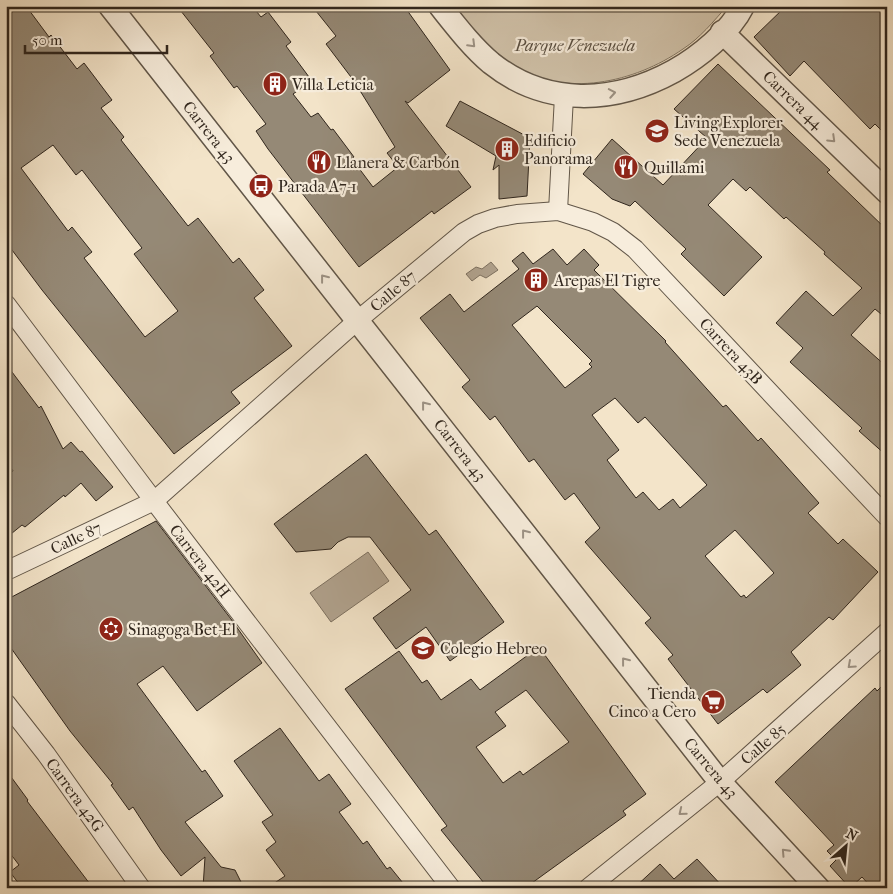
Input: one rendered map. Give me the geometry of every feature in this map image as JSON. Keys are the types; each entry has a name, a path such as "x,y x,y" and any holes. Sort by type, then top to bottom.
{"street":[{"name":"Carrera 43","path":"110,6 720,782 818,888"},
{"path":"440,6 464,36 491,63 528,85 564,96 589,97 614,93 646,84 684,65 722,32 743,6"},
{"name":"Carrera 44","path":"722,32 887,192"},
{"path":"558,211 564,96"},
{"name":"Calle 87","path":"6,571 154,501 358,320 464,232 478,224 495,218 516,214 558,211"},
{"name":"Carrera 43B","path":"558,211 577,216 613,232 634,249 887,517"},
{"name":"Carrera 42H","path":"6,304 154,501 451,888"},
{"name":"Calle 85","path":"588,888 720,782 887,632"},
{"name":"Carrera 42G","path":"6,703 46,754 142,888"}],"green space":[{"name":"Parque Venezuela","path":"452,6 727,6 695,40 664,61 621,78 576,84 554,82 532,76 511,66 486,46"}],"shaded area":[{"path":"491,262 498,270 486,278 480,275 472,281 466,274 476,267 482,269"},
{"path":"368,552 389,581 331,622 310,593"}],"building":[{"path":"6,6 26,6 49,37 51,35 77,69 84,63 112,100 101,108 124,137 121,140 188,226 198,218 233,263 239,258 264,290 254,298 292,346 231,392 240,403 174,454 42,290 6,242","holes":["53,145 76,175 82,170 142,248 134,254 178,311 145,337 84,258 92,252 72,227 68,231 21,168"]},
{"path":"177,6 252,6 261,17 268,12 291,42 286,46 312,81 293,94 311,117 318,113 331,130 333,129 373,187 398,167 387,153 395,147 354,81 326,44 336,36 312,6 404,6 450,70 408,103 405,101 471,187 434,214 432,211 359,267 268,149 256,131 266,124 237,86 234,88 210,56 214,53"},
{"path":"786,6 887,6 887,136 875,124 870,129 804,61 790,76 754,37"},
{"path":"718,64 830,170 827,172 887,230 887,319 875,309 851,335 887,367 887,456 859,431 862,428 790,362 803,348 776,323 806,291 833,316 862,288 824,254 825,252 786,217 784,219 750,187 746,191 733,179 708,205 762,257 724,296 681,254 686,249 635,201 630,206 612,199 583,174 612,139 663,185 707,138 674,109"},
{"name":"Edificio Panorama","path":"460,101 530,138 527,196 499,199 499,165 493,170 496,156 446,126"},
{"path":"553,249 567,265 584,249 599,265 594,270 666,341 723,407 726,405 758,441 761,438 819,503 808,513 838,544 843,539 878,572 833,620 829,617 791,652 801,665 767,693 763,689 718,724 668,659 673,655 645,623 651,618 585,542 600,528 574,493 565,500 534,459 529,462 495,416 490,420 462,387 470,380 420,318 450,294 464,312 519,269 512,261 523,252 533,264","holes":["537,306 592,361 589,364 592,367 565,388 512,325","615,398 638,423 645,417 707,485 680,508 673,499 659,510 643,492 636,498 607,460 619,450 592,415","735,530 774,573 746,598 744,595 741,597 705,556"]},
{"path":"6,364 39,408 41,406 63,449 71,442 80,452 82,451 113,487 96,501 81,483 25,527 22,525 6,538 6,477 13,471 6,459"},
{"path":"366,454 429,535 436,530 504,622 450,661 426,627 396,649 373,618 411,590 370,537 348,537 338,542 331,549 296,552 274,524"},
{"path":"156,521 262,663 197,711 163,666 137,684 202,772 205,770 223,796 185,822 221,867 235,870 244,888 203,888 205,857 181,876 161,850 133,807 129,810 111,785 113,784 70,731 6,641 6,600"},
{"path":"539,647 646,794 623,811 626,815 525,888 488,888 441,830 447,826 345,689 399,651 422,683 427,680 441,700 471,679 480,690","holes":["526,690 569,742 523,775 520,771 503,783 476,747 506,726 495,712"]},
{"path":"887,681 887,888 872,888 862,877 850,888 830,866 836,860 827,851 834,845 775,782 875,688 877,691"},
{"path":"280,728 319,781 329,774 351,804 339,812 363,844 367,841 387,869 390,867 407,888 267,888 285,876 266,850 276,842 262,822 273,815 234,761"},
{"path":"6,770 93,888 22,888 10,872 19,865 6,848"},
{"path":"697,859 724,888 634,888 660,864 674,879"}],"place":[{"name":"Villa Leticia","path":"275,84"},
{"name":"Living Explorer Sede Venezuela","path":"657,131"},
{"name":"Edificio Panorama","path":"507,149"},
{"name":"Llanera & Carbón","path":"319,162"},
{"name":"Quillami","path":"626,167"},
{"name":"Parada A7-1","path":"261,186"},
{"name":"Arepas El Tigre","path":"536,280"},
{"name":"Sinagoga Bet-El","path":"111,629"},
{"name":"Colegio Hebreo","path":"423,648"},
{"name":"Tienda Cinco a Cero","path":"713,702"}]}
